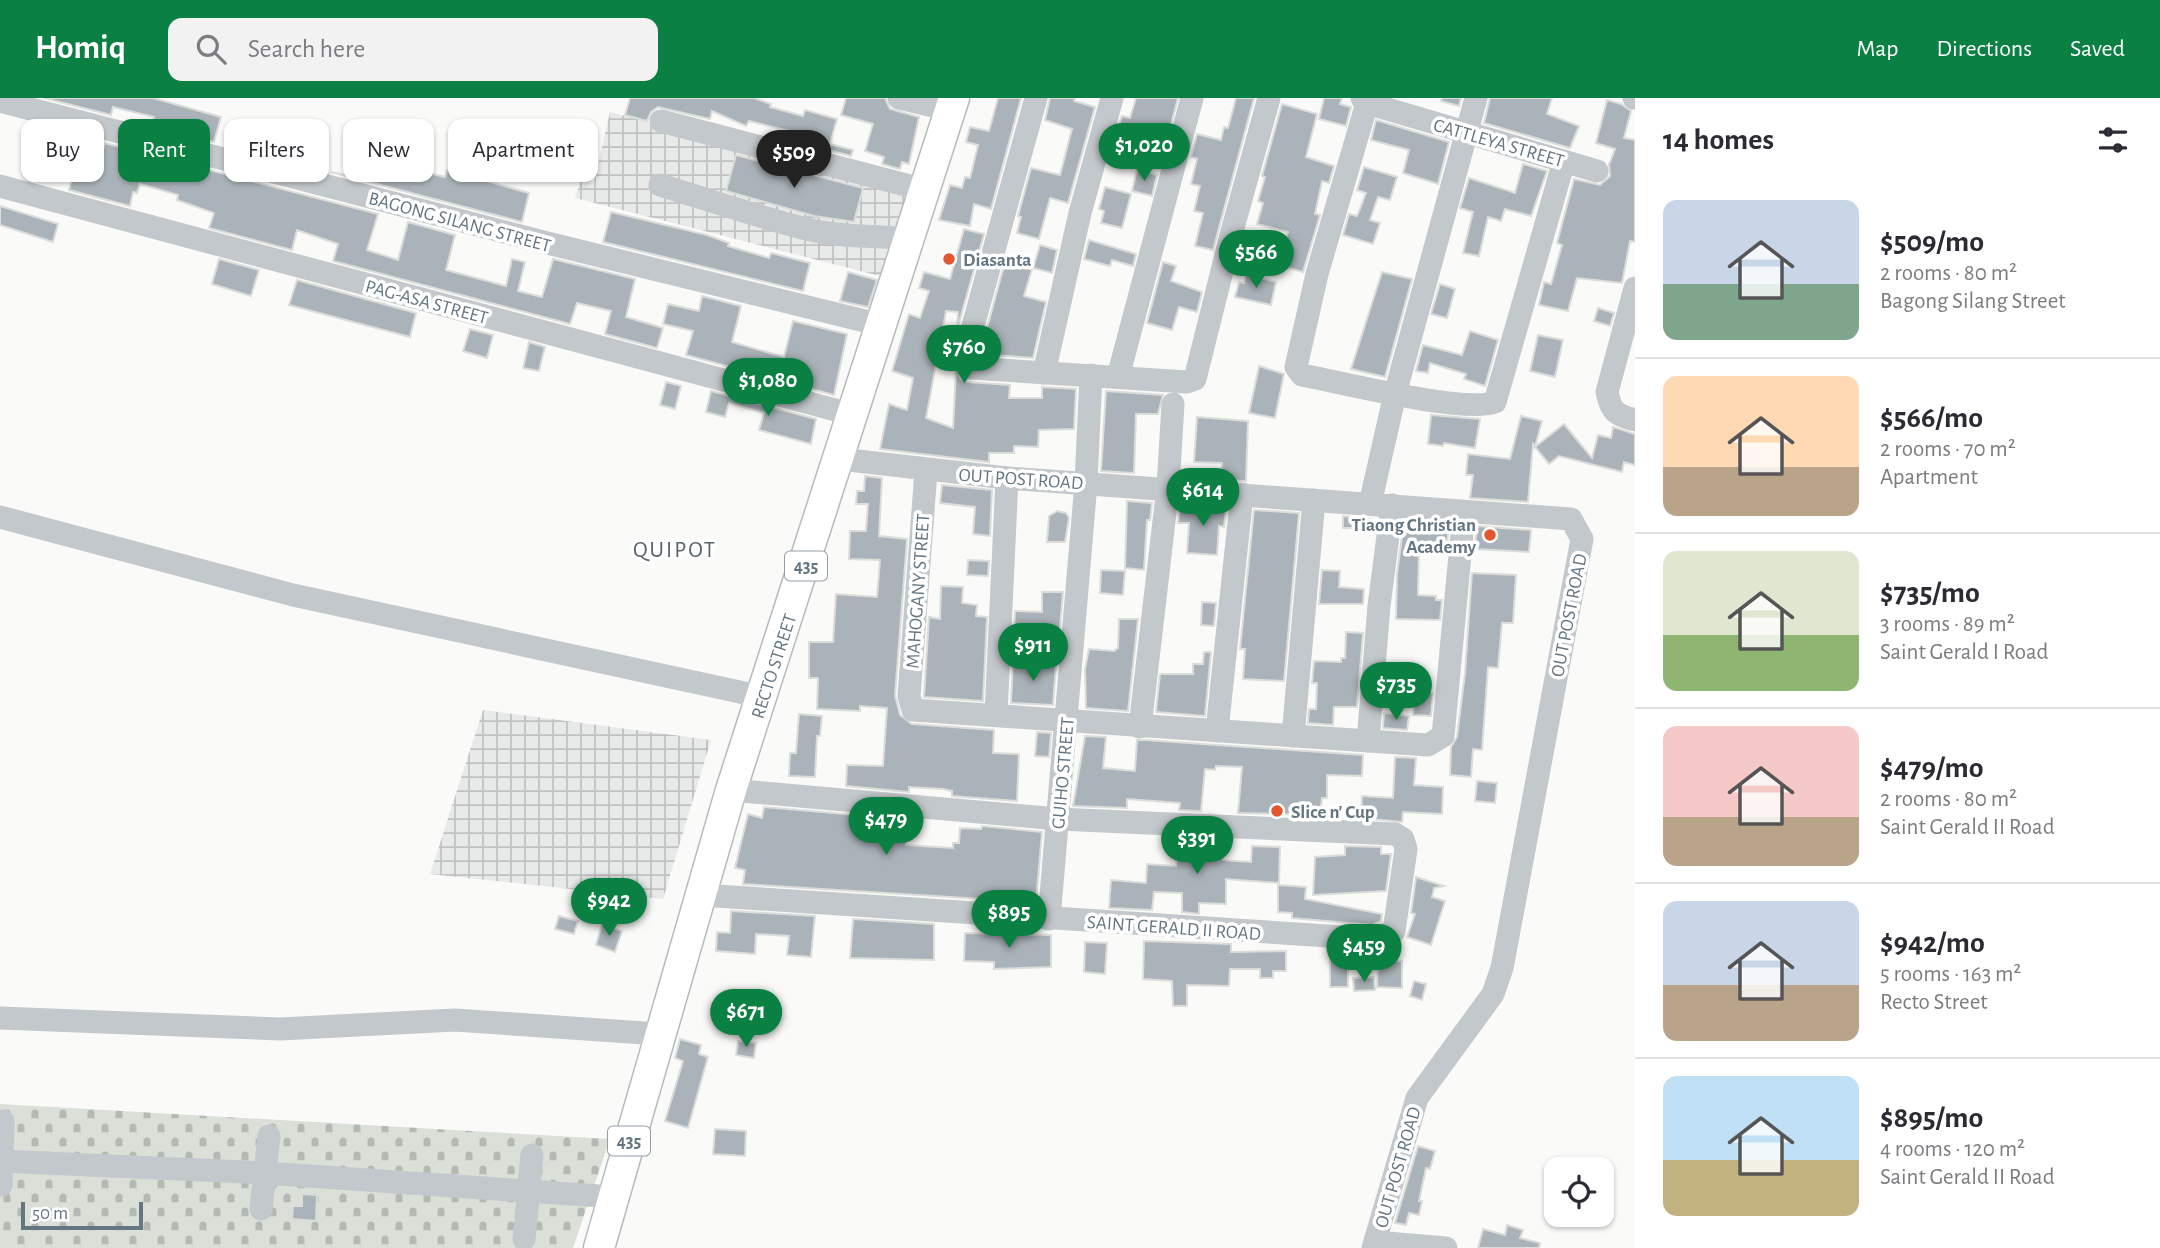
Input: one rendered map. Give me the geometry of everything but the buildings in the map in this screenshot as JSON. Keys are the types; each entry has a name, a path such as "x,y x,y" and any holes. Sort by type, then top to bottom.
{"main road":[{"name":"RECTO STREET","path":"659,1034 731,790 840,459 952,104"},
{"name":"435","path":"599,1248 659,1034"}],"street":[{"path":"899,98 952,104"},
{"path":"1036,98 965,355 970,368 1176,382 1195,379 1231,234 1269,98"},
{"path":"1044,373 1080,213 1112,98"},
{"path":"1118,377 1192,98"},
{"path":"1368,741 1379,606 1381,505 1395,394 1476,98"},
{"path":"1364,100 1317,274 1296,367 1302,375 1395,394 1478,406 1495,402 1564,162"},
{"name":"CATTLEYA STREET","path":"1364,100 1598,171"},
{"name":"BAGONG SILANG STREET","path":"0,101 543,243 881,325"},
{"path":"661,121 925,190"},
{"name":"PAG-ASA STREET","path":"0,186 854,415"},
{"path":"660,186 812,230 858,238 908,239"},
{"path":"1635,288 1606,392 1609,407 1616,415 1635,420"},
{"name":"GUIHO STREET","path":"1049,919 1086,483 1091,375"},
{"path":"1140,727 1168,487 1173,404"},
{"name":"OUT POST ROAD","path":"840,459 926,471 1007,478 1168,487 1571,519 1582,539 1502,968 1493,994 1417,1098 1374,1245"},
{"name":"MAHOGANY STREET","path":"926,471 909,696 913,710 996,715"},
{"path":"1007,478 996,715 1140,727 1428,745 1443,736 1464,512"},
{"path":"1217,731 1242,494"},
{"path":"1293,736 1314,500"},
{"path":"0,517 293,595 763,697"},
{"path":"731,790 1058,819"},
{"name":"SAINT GERALD II ROAD","path":"701,895 1374,939 1394,931 1406,849 1403,839 1395,834 1058,819"},
{"path":"0,1018 280,1029 455,1020 659,1034"},
{"path":"1,1185 2,1121"},
{"path":"261,1209 269,1136"},
{"path":"524,1239 532,1156"},
{"path":"1,1161 265,1173 528,1194 614,1198"},
{"path":"1374,1245 1446,1248"}],"shaded area":[{"path":"610,112 909,190 880,276 575,198 580,182 598,182 598,164"},
{"path":"483,710 711,740 663,899 430,874"}],"green space":[{"path":"0,1104 610,1139 573,1248 0,1248"}],"place":[{"name":"Diasanta","path":"949,259"},
{"name":"Tiaong Christian Academy","path":"1490,535"},
{"name":"Slice n' Cup","path":"1277,811"}],"district":[{"name":"QUIPOT","path":"675,549"}]}
